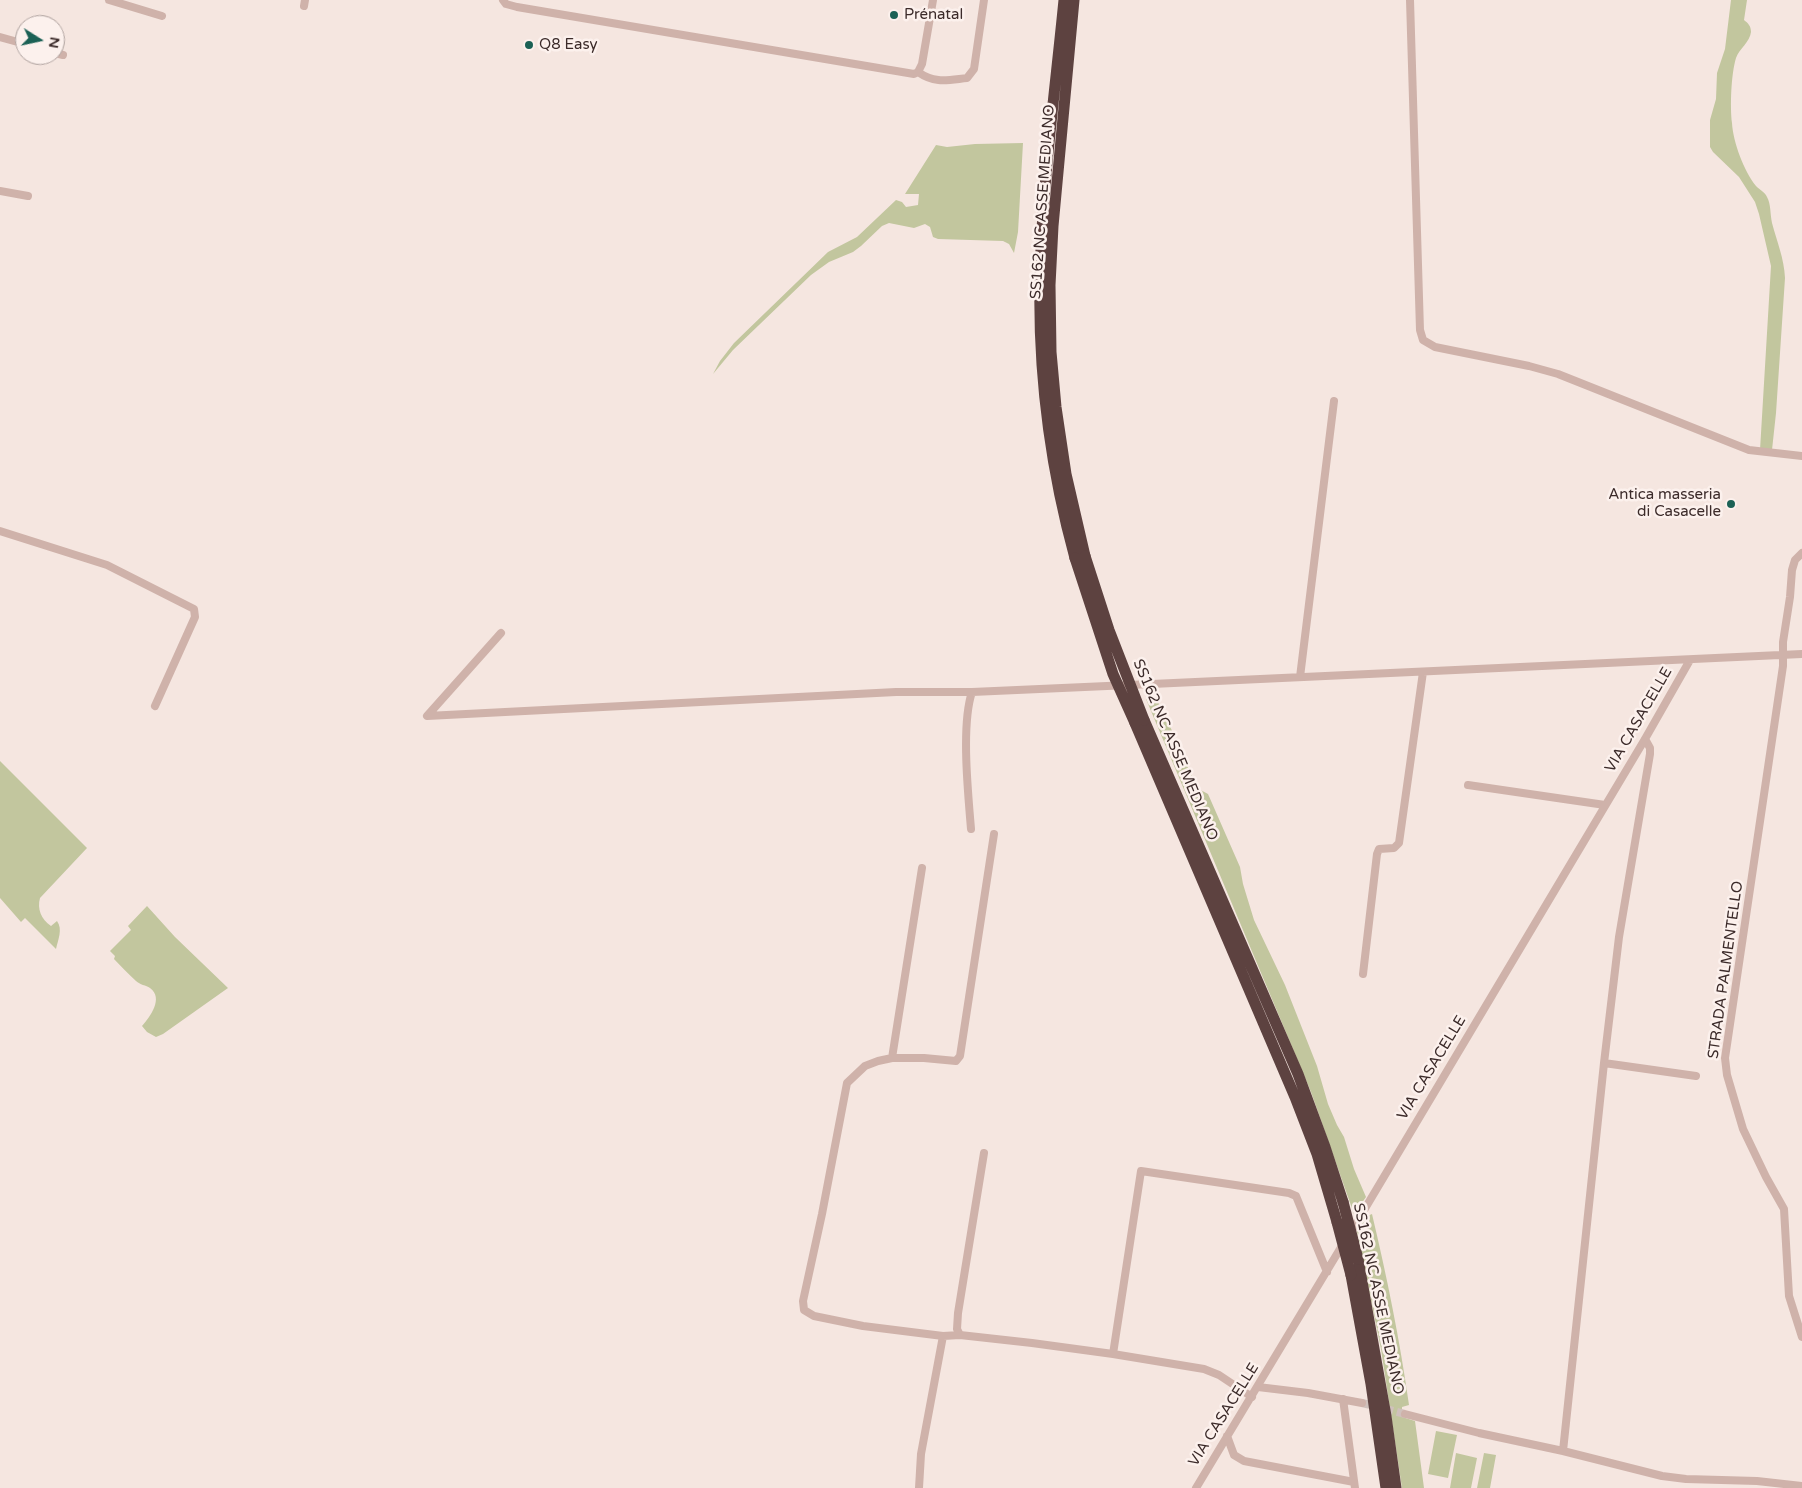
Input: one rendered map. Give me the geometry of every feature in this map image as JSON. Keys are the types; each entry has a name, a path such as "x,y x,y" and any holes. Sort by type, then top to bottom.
{"highway":[{"name":"SS162 NC ASSE MEDIANO","path":"1064,0 1067,24"},
{"name":"SS162 NC ASSE MEDIANO","path":"1074,0 1067,24 1055,146 1050,284 1051,408 1052,421 1066,474 1080,557 1109,630 1140,721 1295,1097 1316,1154 1337,1222 1350,1275 1371,1384 1386,1488"},
{"name":"SS162 NC ASSE MEDIANO","path":"1140,721 1298,1074 1325,1147 1343,1202 1358,1259 1382,1392 1396,1488"}],"street":[{"path":"109,0 162,16"},
{"path":"503,0 506,4 517,7 907,74 918,72 927,79 938,81 967,78 974,68 984,0"},
{"path":"918,72 922,64 933,0"},
{"path":"1410,0 1420,330 1423,340 1435,347 1529,366 1558,374 1749,450 1802,456"},
{"path":"0,37 15,41"},
{"path":"0,191 28,196"},
{"path":"1300,677 1334,401"},
{"path":"0,531 107,566 194,609 195,617 155,706"},
{"name":"STRADA PALMENTELLO","path":"1802,553 1795,560 1792,570 1783,655 1725,1058 1727,1075 1743,1129 1784,1209 1789,1296 1802,1336"},
{"path":"501,633 427,716 896,692 972,692 1802,654"},
{"name":"VIA CASACELLE","path":"1196,1488 1645,739 1690,660"},
{"path":"1363,974 1377,854 1379,849 1394,848 1399,843 1422,672"},
{"path":"971,829 967,742 969,702 972,692"},
{"path":"1563,1451 1619,937 1650,754 1650,748 1645,739"},
{"path":"1468,785 1605,805"},
{"path":"994,834 960,1056 956,1061 924,1058 892,1058 878,1061 865,1066 852,1076 847,1084 803,1301 804,1310 814,1316 863,1326 942,1336 960,1335 1113,1354 1204,1369 1219,1374 1252,1397"},
{"path":"892,1058 922,868"},
{"path":"1604,1063 1696,1076"},
{"path":"960,1335 958,1313 984,1152"},
{"path":"1113,1354 1141,1171 1289,1193 1296,1196 1327,1272"},
{"path":"919,1488 922,1454 942,1336"},
{"path":"1258,1387 1308,1393 1362,1403"},
{"path":"1227,1436 1234,1455 1244,1461 1355,1485 1343,1399"},
{"path":"1405,1414 1662,1476 1686,1479 1757,1481 1802,1486"}],"green space":[{"path":"1731,0 1747,0 1744,20 1749,25 1751,32 1749,39 1737,55 1734,65 1731,99 1733,131 1747,172 1768,200 1772,223 1782,257 1785,278 1772,450 1760,450 1771,266 1755,202 1739,177 1710,147 1710,120 1716,99 1717,73 1725,49"},
{"path":"1023,143 1018,232 1014,253 1009,244 1003,241 938,239 933,237 930,227 925,224 914,228 889,223 882,226 853,252 829,262 811,275 733,350 713,374 734,343 828,252 857,237 896,200 902,202 906,207 918,205 919,194 905,194 936,145 947,147 975,144"},
{"path":"1146,699 1156,700 1162,708 1197,788 1208,794 1240,867 1254,920 1285,985 1317,1066 1328,1104 1344,1137 1354,1169 1366,1197 1354,1214 1311,1092"},
{"path":"0,761 87,848 40,898 40,910 45,920 51,926 57,921 60,927 56,949 25,918 21,922 0,898"},
{"path":"147,906 175,937 228,988 156,1037 147,1032 142,1026 149,1018 156,1002 154,992 133,978 114,959 115,956 110,951 131,930 128,926"},
{"path":"1372,1214 1402,1357 1409,1405 1402,1407 1402,1417 1415,1421 1424,1488 1402,1488 1381,1349 1357,1231 1365,1217"},
{"path":"1436,1431 1457,1435 1448,1478 1428,1474"},
{"path":"1456,1453 1477,1458 1471,1488 1450,1488"},
{"path":"1484,1453 1496,1455 1490,1488 1477,1488"}],"tunnel":[{"path":"1362,1403 1405,1414"}],"place":[{"name":"Prénatal","path":"894,15"},
{"name":"Q8 Easy","path":"529,45"},
{"name":"Antica masseria di Casacelle","path":"1731,504"}]}
